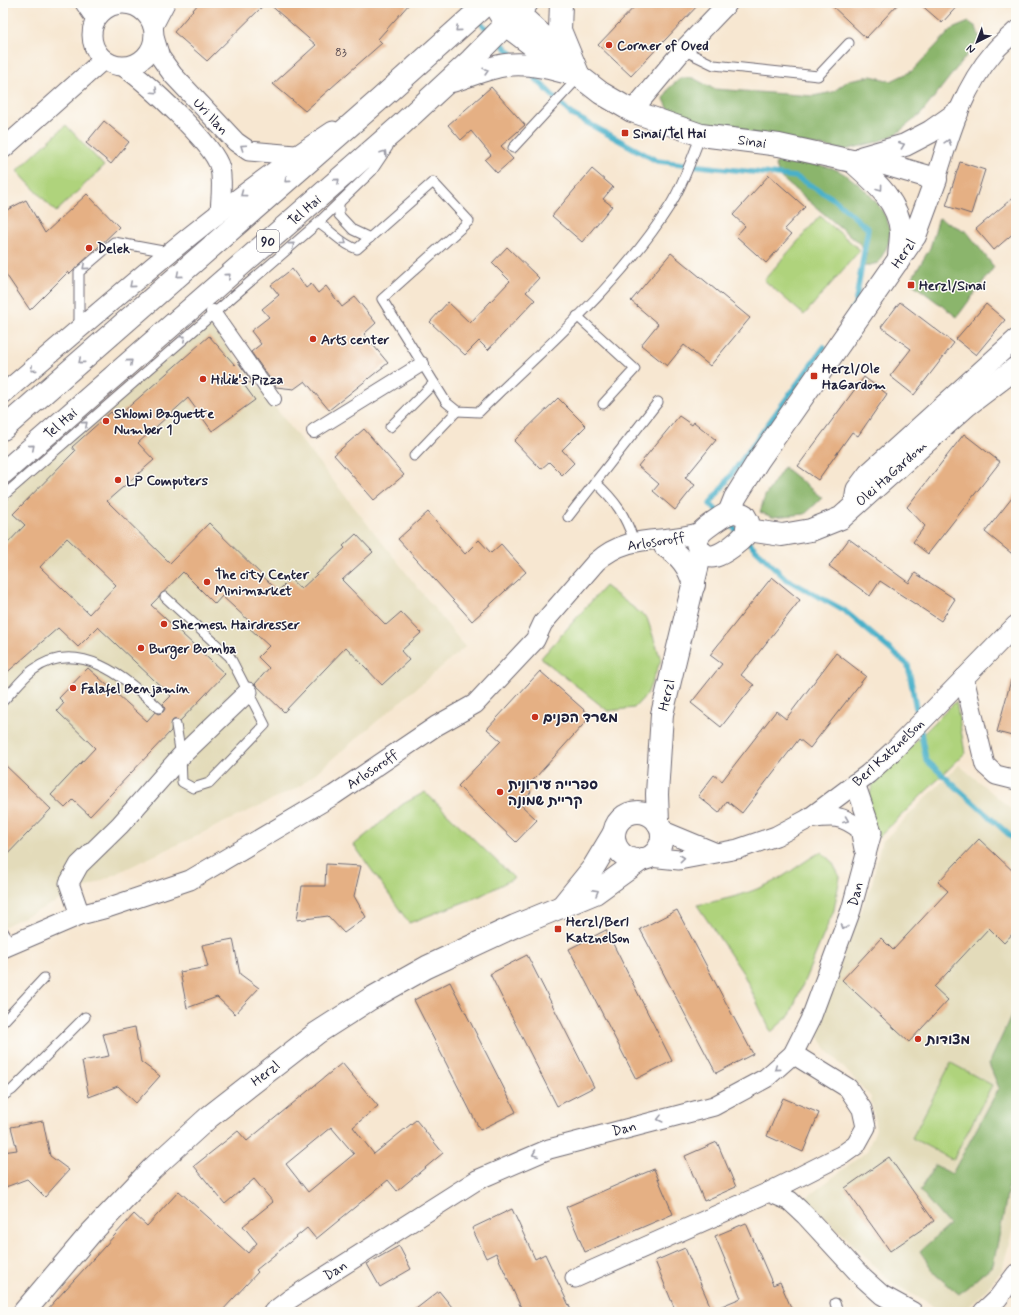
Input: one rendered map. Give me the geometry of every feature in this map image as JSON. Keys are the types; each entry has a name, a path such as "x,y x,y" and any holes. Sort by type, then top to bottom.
{"main road":[{"name":"90","path":"3,429 379,100 487,3"},
{"name":"Sinai","path":"493,3 518,14"},
{"name":"Sinai","path":"499,3 518,14 553,61 579,76 601,93 632,111 701,135 779,145 852,160 885,164 936,179"},
{"path":"561,3 560,30 579,76"},
{"name":"Tel Hai","path":"3,473 401,125 518,14"},
{"path":"448,82 505,65 529,64 544,66 579,76"},
{"path":"852,160 905,145 930,132 957,113"},
{"path":"852,160 876,183 894,206 901,230 899,260"},
{"name":"Herzl","path":"740,519 744,499 758,461 915,236 936,179"},
{"name":"Olei HaGardom","path":"740,519 782,535 811,530 841,518 966,406 1016,368"},
{"path":"740,519 743,538 704,547 740,519"},
{"path":"665,546 681,557 687,566 694,585"},
{"name":"Herzl","path":"680,638 704,547"},
{"name":"Herzl","path":"660,827 659,753 662,714 704,547"},
{"name":"Herzl","path":"560,907 593,868 642,792 659,753"},
{"path":"632,813 646,813 660,827 662,838 659,846 646,858 634,860 622,853 614,841 620,825 632,813"},
{"name":"Herzl","path":"24,1312 90,1234 152,1169 209,1117 317,1033 370,999 427,967 515,926 595,893 646,858"}],"street":[{"path":"85,3 96,19"},
{"path":"154,32 143,11 135,4 109,4 96,19 92,29 92,40 95,50 103,60 113,65 124,67 135,65 146,57 152,48 154,32 165,3"},
{"path":"632,111 683,50 728,3"},
{"name":"Herzl","path":"936,179 957,113 970,86 994,52 1016,31"},
{"name":"Uri Ilan","path":"154,32 160,57 173,75 236,142 249,151 295,155"},
{"path":"3,149 103,60"},
{"name":"Uri Ilan","path":"124,67 155,91 212,152 219,167 220,211"},
{"path":"3,394 169,252 220,211 295,155 379,100"},
{"path":"213,312 274,399"},
{"path":"853,508 856,488 868,473 1016,339"},
{"path":"314,431 422,364"},
{"name":"Arlosoroff","path":"6,941 80,915 107,908 190,880 334,796 436,726 475,704 535,640 543,623 596,562 612,551 634,542 689,535 704,547"},
{"name":"Arlosoroff","path":"612,551 625,548 684,545 704,547"},
{"name":"Berl Katznelson","path":"646,858 679,860 714,852 738,849 776,836 808,819 892,752 1016,625"},
{"path":"964,678 985,765 996,775 1016,780"},
{"path":"80,915 69,883 79,865 120,825 181,756 248,692"},
{"name":"Dan","path":"273,1312 290,1298 477,1180 549,1148 714,1106 766,1078 793,1054 812,1018 848,917 872,832 855,783"},
{"name":"Dan","path":"808,819 830,816 846,819 860,829 865,856"},
{"name":"Berl Katznelson","path":"660,827 714,852"},
{"path":"575,1278 769,1192 842,1155 856,1145 866,1127 862,1109 848,1088 793,1054"},
{"path":"769,1192 790,1201 805,1215 863,1278 882,1295 913,1312"},
{"path":"983,1312 998,1298 1016,1274"}],"lane":[{"path":"683,50 714,65 818,76 849,43"},
{"path":"513,148 579,76"},
{"path":"3,496 213,312 318,223 372,171 401,125"},
{"path":"318,223 329,230 346,246 357,249 433,182 469,221 382,299 446,402 457,412 479,412 627,266 669,206 683,180 701,135"},
{"path":"339,203 339,214 353,230 370,238"},
{"path":"79,329 79,272 114,242 169,252"},
{"path":"578,316 635,369 603,404"},
{"path":"390,427 434,383"},
{"path":"568,517 658,402"},
{"path":"414,456 457,412"},
{"path":"595,482 619,507 627,520 634,542"},
{"path":"165,597 230,657 265,725 210,783 193,788 182,782 181,756 176,725"},
{"path":"3,701 33,670 55,660 83,659 109,668 135,686 159,708"},
{"path":"3,1022 44,978"},
{"path":"3,1096 12,1090 85,1017"}],"shaded area":[{"path":"208,323 465,647 299,787 3,927 3,497"},
{"name":"מצודות","path":"959,765 1016,813 1016,1217 1002,1270 986,1290 964,1312 940,1312 922,1299 894,1285 806,1198 867,1151 876,1129 871,1097 826,1049 815,1030 872,883 881,843"}],"green space":[{"path":"969,22 976,27 980,38 921,114 896,134 877,142 845,150 714,129 670,112 664,99 669,88 681,78 693,78 714,89 813,96 833,92 849,80 871,76 891,81 912,71 952,29"},
{"path":"66,125 104,166 56,212 17,171"},
{"path":"783,161 832,168 852,179 872,197 881,208 887,219 890,230 888,244 878,263 862,267 867,253 860,244 780,177 775,164"},
{"path":"820,216 860,250 804,315 764,280"},
{"path":"939,218 967,232 994,267 957,317 910,282 930,248"},
{"path":"784,467 822,498 805,514 772,517 760,512 765,496"},
{"path":"605,586 647,618 661,660 647,694 634,708 608,711 541,658"},
{"path":"956,701 965,753 878,838 867,804 873,784"},
{"path":"425,792 514,878 480,896 409,923 354,845 403,804"},
{"path":"821,852 832,862 840,877 834,910 790,1015 771,1032 743,973 697,905 730,898 772,883"},
{"path":"1016,1006 1016,1142 1003,1217 993,1265 959,1294 936,1275 920,1251 949,1225 920,1191 935,1165 952,1174 999,1088 989,1064"},
{"path":"951,1063 992,1085 953,1160 912,1138"}],"building":[{"path":"199,3 266,3 207,61 174,32"},
{"path":"268,3 410,3 378,39 382,43 305,111 273,84 316,45"},
{"path":"638,3 700,3 631,76 598,45"},
{"path":"829,3 899,3 866,38"},
{"path":"919,3 960,3 942,23"},
{"path":"491,87 525,125 501,146 513,159 497,173 485,160 491,155 471,131 461,140 448,125"},
{"path":"104,121 129,142 111,164 86,143"},
{"path":"960,162 985,170 971,214 946,206"},
{"path":"592,169 613,187 603,199 612,206 582,242 552,216"},
{"path":"769,175 805,207 784,229 791,235 766,263 736,236 745,226 733,215"},
{"path":"87,194 119,227 70,274 68,272 30,310 3,270 3,212 26,200 45,233"},
{"path":"1016,195 1016,231 994,250 976,229"},
{"path":"507,247 539,278 526,292 535,300 488,350 479,341 465,355 430,322 448,302 470,323 510,281 492,263"},
{"path":"671,253 750,318 710,366 684,345 667,366 641,345 658,324 631,301"},
{"name":"Arts center","path":"292,269 306,288 311,284 318,293 326,286 342,307 355,297 376,323 364,334 388,363 329,410 305,381 294,389 276,387 251,352 261,344 251,331 269,317 262,309 279,295 271,285"},
{"path":"900,302 954,343 914,395 890,376 911,349 881,327"},
{"path":"986,304 1005,320 976,355 956,339"},
{"path":"209,336 235,365 238,362 253,383 242,382 255,400 212,431 188,398 138,443 154,460 107,501 170,563 209,523 278,591 290,579 301,589 345,548 343,546 356,534 373,552 342,580 386,625 401,612 421,633 401,651 409,660 382,685 346,647 284,712 255,684 269,668 258,657 269,646 246,625 249,621 222,596 215,604 183,572 151,605 225,674 180,721 175,719 172,721 171,731 90,816 73,800 65,808 51,795 95,748 57,711 64,703 59,698 88,668 147,721 155,712 158,714 163,712 165,709 163,704 171,696 98,627 78,647 58,628 3,676 3,548 25,525 13,514 75,451 72,447 111,412 116,418","holes":["67,538 116,585 89,614 40,567"]},
{"path":"864,377 887,394 858,436 852,432 818,480 798,466"},
{"path":"558,398 586,426 562,450 574,463 562,475 549,462 541,469 514,441"},
{"path":"679,416 692,425 694,422 716,440 685,478 695,485 675,510 653,491 659,484 638,466"},
{"path":"364,429 404,475 374,500 334,455"},
{"path":"964,434 1000,462 928,554 913,542 925,526 907,507"},
{"path":"1016,493 1016,557 985,532"},
{"path":"428,512 465,554 479,540 491,553 501,544 526,572 472,621 398,539"},
{"path":"849,539 909,583 915,573 955,599 941,621 880,581 870,596 829,566"},
{"path":"772,577 800,600 741,675 754,685 721,727 691,703 722,664 710,655"},
{"path":"836,653 866,676 810,748 799,739 742,813 727,801 719,813 698,796 714,775 722,781 776,711 786,719"},
{"path":"540,671 591,716 527,787 531,792 520,804 537,820 516,842 458,786 501,741 487,729"},
{"path":"1011,680 1016,680 1016,737 997,732"},
{"path":"3,763 51,809 3,859"},
{"path":"979,839 1016,874 1016,930 1004,943 989,928 934,987 948,1000 909,1042 842,980 881,938 893,950 948,891 938,882"},
{"path":"326,864 361,866 354,896 366,917 344,933 328,916 297,920 302,886 325,886"},
{"path":"677,910 753,1054 716,1073 640,929"},
{"path":"606,930 672,1061 636,1079 569,949"},
{"path":"233,939 240,974 259,988 235,1014 217,997 187,1008 180,972 208,967 202,945"},
{"path":"527,955 594,1087 557,1106 490,974"},
{"path":"450,982 516,1112 480,1130 414,1000"},
{"path":"135,1027 141,1062 160,1076 136,1103 118,1086 89,1097 82,1061 109,1056 103,1034"},
{"path":"342,1063 378,1106 353,1127 374,1154 416,1120 443,1153 397,1191 388,1180 316,1239 307,1228 256,1270 258,1272 221,1312 45,1312 134,1214 147,1226 179,1191 248,1253 257,1243 243,1226 273,1202 254,1179 225,1204 194,1166 238,1131 247,1141","holes":["331,1127 354,1154 308,1192 286,1164"]},
{"path":"783,1098 819,1113 803,1152 767,1136"},
{"path":"43,1121 50,1156 69,1170 45,1197 27,1179 3,1188 3,1152 17,1150 11,1127"},
{"path":"717,1142 736,1187 704,1201 685,1156"},
{"path":"889,1157 934,1221 890,1251 845,1188"},
{"path":"654,1169 673,1214 585,1252 566,1207"},
{"path":"512,1209 535,1259 545,1254 572,1312 523,1312 496,1253 486,1258 472,1228"},
{"path":"746,1223 773,1285 780,1282 793,1312 676,1312 655,1261 685,1248 712,1310 741,1298 715,1236"},
{"path":"399,1246 411,1269 380,1287 367,1264"},
{"path":"439,1291 456,1312 412,1312"}],"waterway":[{"path":"462,3 471,13"},
{"path":"477,19 491,33"},
{"path":"497,39 516,58"},
{"path":"529,72 571,114 657,161 796,177 834,199 868,229 855,306 852,309"},
{"path":"719,513 710,504 824,347"},
{"path":"726,520 740,534"},
{"path":"746,540 786,579 845,611 908,665 918,719"},
{"path":"920,728 926,760 1016,841"}],"place":[{"name":"Corner of Oved","path":"609,45"},
{"name":"Sinai/Tel Hai","path":"625,133"},
{"name":"Delek","path":"89,248"},
{"name":"Herzl/Sinai","path":"911,285"},
{"name":"Arts center","path":"313,339"},
{"name":"Herzl/Ole HaGardom","path":"814,376"},
{"name":"Hilik's Pizza","path":"203,379"},
{"name":"Shlomi Baguette Number 1","path":"106,421"},
{"name":"LP Computers","path":"118,480"},
{"name":"The city Center Minimarket","path":"207,582"},
{"name":"Shemesh Hairdresser","path":"164,624"},
{"name":"Burger Bomba","path":"141,648"},
{"name":"Falafel Benjamin","path":"73,688"},
{"name":"משרד הפנים","path":"535,717"},
{"name":"ספרייה עירונית קריית שמונה","path":"500,792"},
{"name":"Herzl/Berl Katznelson","path":"558,929"},
{"name":"מצודות","path":"918,1039"}]}
